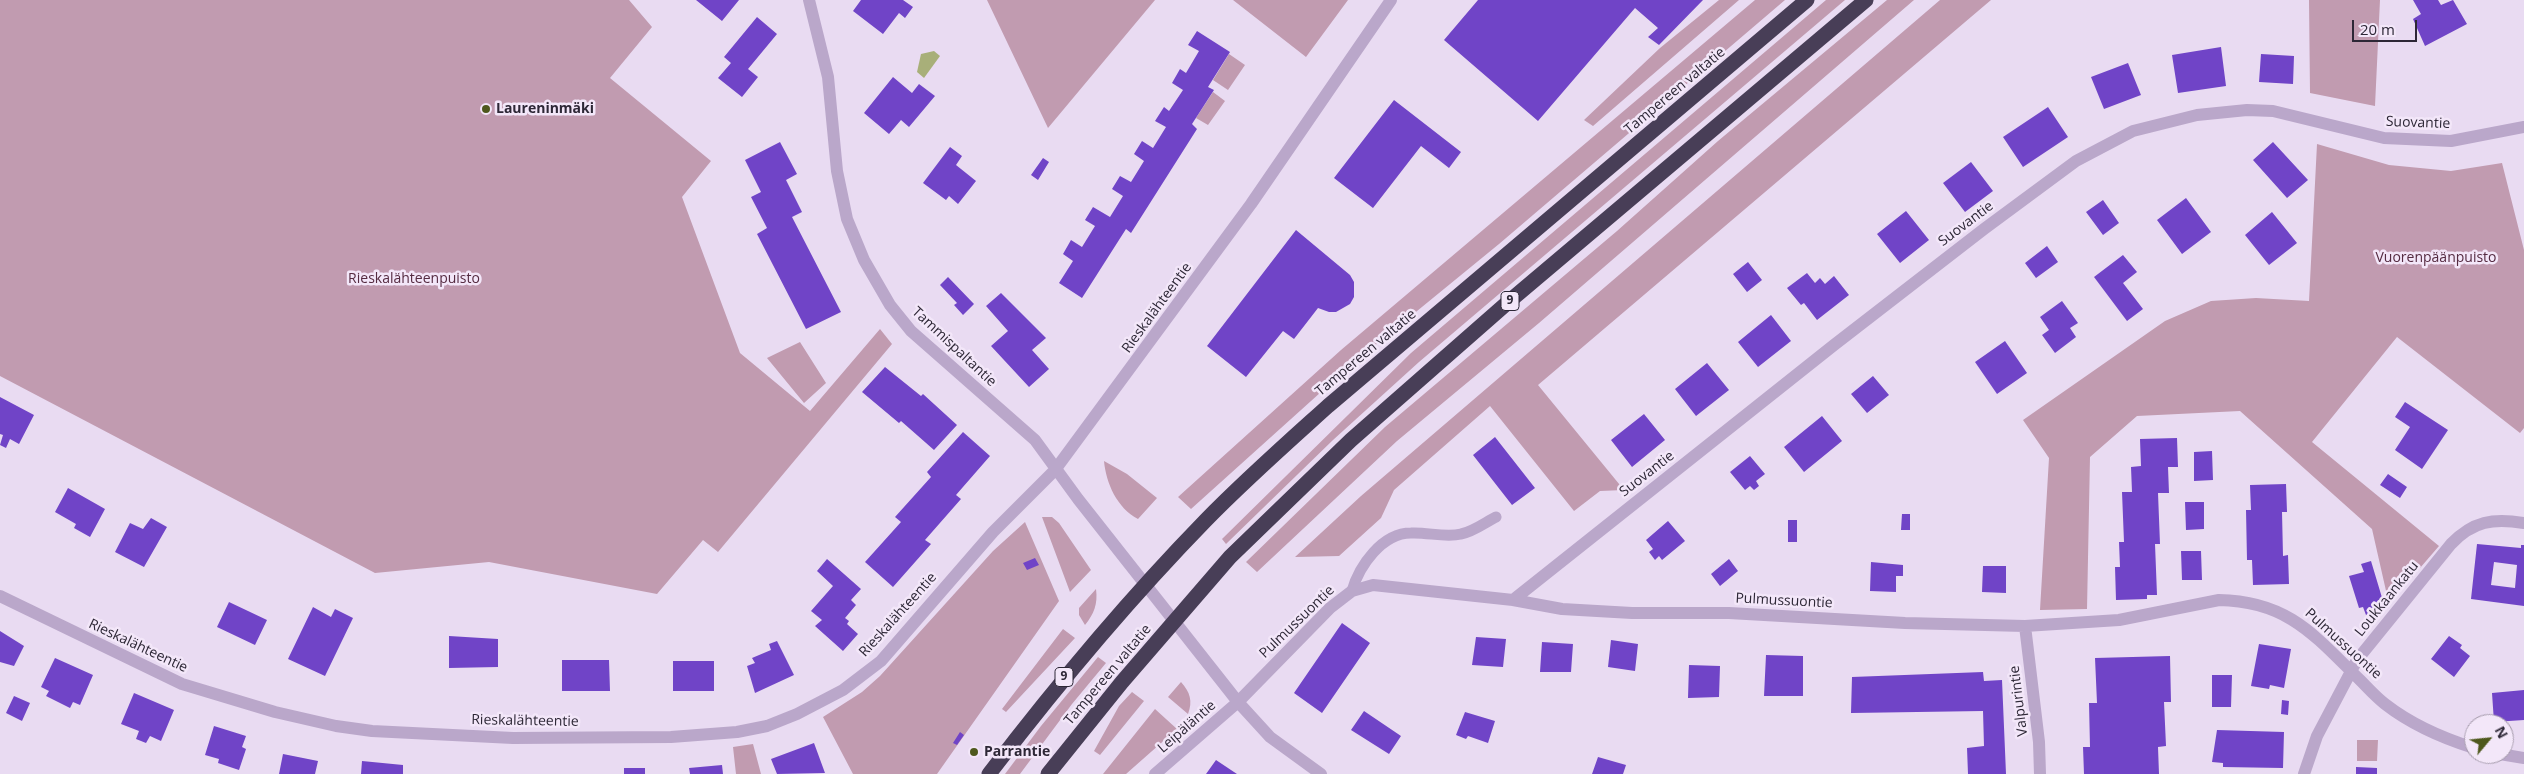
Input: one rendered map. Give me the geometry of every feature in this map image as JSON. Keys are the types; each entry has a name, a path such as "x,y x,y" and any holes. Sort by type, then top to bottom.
{"highway":[{"name":"Tampereen valtatie","path":"989,774 1070,669 1207,519 1328,406 1807,0"},
{"name":"Tampereen valtatie","path":"1048,774 1230,557 1351,440 1506,304 1866,0"}],"street":[{"name":"Tammispaltantie","path":"808,0 828,77 837,171 842,199 856,241 874,279 911,331 1028,433 1146,586"},
{"name":"Rieskalähteentie","path":"0,596 182,684 275,712 336,726 372,730 513,738 672,737 737,732 766,726 797,714 843,690 881,661 994,532 1056,470 1251,204 1391,0"},
{"name":"Suovantie","path":"1513,600 1826,351 1984,229 2076,161 2133,131 2197,115 2247,110 2273,111 2384,138 2451,141 2524,127"},
{"name":"Loukkaankatu","path":"2304,774 2317,736 2357,660 2462,532 2480,524 2502,519 2524,523"},
{"name":"Pulmussuontie","path":"1238,702 1330,608 1352,591 1373,585 1513,600 1562,609 1632,613 1730,613 1905,623 2026,626 2119,620 2219,600 2235,600 2270,608 2289,616 2314,635 2384,704 2442,738 2464,745"},
{"path":"1146,586 1238,702 1270,737 1321,774"},
{"name":"Valpurintie","path":"2026,626 2039,742 2040,774"},
{"name":"Leipäläntie","path":"1154,774 1238,702"}],"lane":[{"path":"1352,591 1356,578 1373,552 1393,536 1410,533 1462,534 1496,517"}],"green space":[{"name":"Rieskalähteenpuisto","path":"0,0 629,0 652,27 610,78 711,161 682,197 740,353 810,411 880,329 892,344 718,552 703,540 657,594 489,562 375,573 0,376"},
{"path":"987,0 1155,0 1048,128"},
{"path":"1233,0 1348,0 1306,57"},
{"path":"1719,0 1739,0 1593,126 1584,120 1660,48"},
{"path":"1755,0 1785,0 1499,244 1351,365 1191,509 1178,497 1341,350"},
{"path":"1826,0 1845,0 1419,362 1333,440 1226,544 1222,539 1411,353"},
{"path":"1887,0 1914,0 1539,323 1397,441 1257,572 1246,562 1385,427 1617,231 1718,141"},
{"path":"1940,0 1991,0 1538,385 1624,490 1600,491 1574,511 1490,406 1394,490 1381,518 1339,556 1295,557 1361,496"},
{"path":"2309,0 2380,0 2375,106 2310,93"},
{"path":"1229,54 1245,65 1228,90 1213,80"},
{"path":"1213,92 1225,101 1208,125 1196,118"},
{"name":"Vuorenpäänpuisto","path":"2317,144 2389,165 2451,171 2502,163 2524,250 2524,428 2520,433 2397,337 2312,442 2439,546 2389,604 2372,529 2240,411 2137,416 2090,457 2087,609 2040,610 2049,458 2023,420 2165,321 2211,301 2256,298 2309,301"},
{"path":"800,342 826,383 804,403 767,358"},
{"path":"1104,461 1127,474 1157,498 1138,519 1124,508 1114,494 1107,478"},
{"path":"1042,517 1052,517 1059,523 1091,570 1070,592"},
{"path":"1025,522 1059,601 937,774 853,774 823,717 862,692 880,676 993,551"},
{"path":"1096,589 1095,608 1085,625 1079,615 1079,608"},
{"path":"1063,629 1075,638 1006,712 1002,709"},
{"path":"1098,657 1106,663 1072,704 1020,774 1005,774 1041,726"},
{"path":"1181,682 1187,689 1190,697 1188,714 1168,697"},
{"path":"1132,692 1144,701 1100,755 1094,751 1119,706"},
{"path":"1155,709 1177,729 1126,774 1103,774"},
{"path":"2357,740 2378,740 2377,761 2357,761"},
{"path":"753,744 761,774 736,774 733,747"}],"shaded area":[{"path":"934,51 940,56 924,78 917,72 921,54"}],"building":[{"path":"696,0 739,0 722,21"},
{"path":"861,0 903,0 913,7 905,18 899,13 883,34 853,11"},
{"path":"1478,0 1703,0 1659,45 1648,37 1658,28 1635,8 1538,121 1444,40"},
{"path":"2413,0 2438,0 2441,5 2453,0 2467,24 2425,46 2413,19 2421,14"},
{"path":"757,17 777,34 748,69 758,77 742,97 718,78 731,63 724,57"},
{"path":"1197,31 1230,52 1208,87 1214,90 1192,124 1197,129 1131,233 1126,229 1082,298 1059,283 1073,261 1063,254 1071,240 1082,247 1095,226 1085,220 1093,207 1110,217 1123,196 1112,189 1120,176 1131,182 1144,161 1134,154 1142,141 1153,148 1166,127 1155,121 1164,107 1169,111 1183,90 1172,83 1180,69 1186,73 1199,51 1188,45"},
{"path":"2221,47 2226,86 2178,93 2172,55"},
{"path":"2261,54 2294,56 2293,84 2259,82"},
{"path":"2128,63 2141,95 2104,109 2091,77"},
{"path":"893,77 912,93 919,84 935,96 909,127 901,120 889,134 864,113"},
{"path":"1394,100 1461,152 1449,168 1421,146 1373,208 1334,178"},
{"path":"2048,107 2068,137 2023,167 2003,137"},
{"path":"780,142 797,174 786,180 802,212 792,217 841,312 806,329 757,234 767,228 751,197 761,192 745,160"},
{"path":"2273,142 2308,180 2287,198 2253,160"},
{"path":"950,147 962,156 956,165 976,181 958,204 949,196 946,200 923,183"},
{"path":"1043,158 1049,162 1038,180 1031,175"},
{"path":"1971,162 1993,191 1965,212 1943,183"},
{"path":"2186,198 2211,232 2182,254 2157,220"},
{"path":"2103,200 2119,223 2103,235 2086,212"},
{"path":"1906,211 1929,240 1900,263 1877,234"},
{"path":"2272,212 2297,243 2269,265 2245,235"},
{"path":"1296,230 1350,275 1354,282 1354,297 1350,304 1336,312 1329,312 1318,308 1294,339 1283,331 1246,377 1207,346"},
{"path":"2047,246 2058,262 2036,278 2025,263"},
{"path":"2123,255 2137,272 2123,283 2143,309 2127,321 2094,277"},
{"path":"1748,262 1762,280 1747,292 1733,274"},
{"path":"1807,273 1815,283 1820,278 1825,284 1834,276 1849,295 1817,320 1804,303 1801,305 1787,288"},
{"path":"948,277 974,304 963,315 954,305 957,303 940,285"},
{"path":"1001,293 1046,338 1032,350 1049,369 1029,387 991,346 1008,331 986,306"},
{"path":"2062,301 2078,323 2070,328 2076,337 2055,353 2042,335 2049,330 2040,317"},
{"path":"1771,315 1791,341 1758,367 1738,342"},
{"path":"2005,341 2027,373 1997,394 1975,362"},
{"path":"1707,363 1729,390 1696,416 1675,389"},
{"path":"885,367 921,396 923,394 957,425 934,450 901,421 899,423 862,392"},
{"path":"1873,376 1889,395 1867,413 1851,394"},
{"path":"0,397 34,415 19,444 10,439 6,448 0,445 3,435 0,434"},
{"path":"2405,402 2448,430 2422,469 2395,450 2410,427 2395,417"},
{"path":"1644,414 1665,440 1632,467 1611,440"},
{"path":"1822,416 1842,441 1804,472 1784,447"},
{"path":"963,432 990,456 956,495 961,499 925,540 931,544 893,587 865,562 901,522 895,517 931,477 927,472"},
{"path":"1495,437 1535,488 1512,505 1473,455"},
{"path":"2177,438 2178,467 2168,467 2169,493 2158,493 2160,544 2155,544 2157,595 2147,595 2147,599 2116,600 2115,567 2120,567 2119,542 2124,542 2122,492 2132,492 2131,467 2141,466 2140,439"},
{"path":"2212,451 2213,480 2194,481 2194,452"},
{"path":"1750,456 1765,474 1756,481 1759,486 1754,490 1750,486 1745,490 1730,472"},
{"path":"2388,474 2407,487 2400,498 2380,485"},
{"path":"2286,484 2287,512 2282,512 2283,556 2288,555 2289,584 2253,585 2252,560 2247,560 2246,510 2251,510 2250,485"},
{"path":"68,488 105,509 90,537 74,528 76,524 55,512"},
{"path":"2185,502 2204,502 2204,529 2186,530"},
{"path":"1902,514 1910,514 1910,530 1901,530"},
{"path":"151,518 167,527 144,567 115,552 130,523 143,529"},
{"path":"1788,520 1797,520 1797,542 1788,542"},
{"path":"1668,521 1685,541 1662,560 1659,556 1655,560 1649,552 1653,549 1646,540"},
{"path":"2477,544 2521,548 2521,545 2524,545 2524,606 2471,599","holes":["2494,562 2517,565 2515,588 2491,585"]},
{"path":"2181,551 2201,551 2202,580 2182,580"},
{"path":"1035,558 1039,565 1027,570 1023,563"},
{"path":"827,559 861,589 851,600 856,605 845,618 849,621 847,624 858,634 843,651 815,626 822,620 811,611 833,586 817,571"},
{"path":"1729,559 1738,571 1720,586 1711,574"},
{"path":"2371,561 2383,601 2377,602 2380,610 2366,615 2363,607 2359,608 2349,576 2364,572 2361,564"},
{"path":"1871,562 1903,565 1903,576 1896,576 1896,592 1870,591"},
{"path":"1983,566 2006,566 2006,593 1982,592"},
{"path":"229,602 267,620 255,645 217,627"},
{"path":"313,607 331,617 335,609 353,618 325,676 288,659"},
{"path":"1342,623 1370,643 1322,713 1294,693"},
{"path":"0,631 24,646 14,666 0,662"},
{"path":"449,636 498,639 498,667 449,668"},
{"path":"2449,636 2462,645 2460,648 2470,656 2454,677 2431,659"},
{"path":"1476,637 1506,639 1503,667 1472,665"},
{"path":"1611,640 1638,644 1635,671 1608,667"},
{"path":"777,641 794,675 755,693 747,666 755,663 752,658 771,650 769,644"},
{"path":"1542,642 1573,644 1571,672 1540,672"},
{"path":"2259,644 2291,649 2284,688 2270,685 2269,689 2251,686"},
{"path":"1766,655 1803,656 1803,696 1764,696"},
{"path":"2170,656 2171,702 2164,702 2166,746 2158,747 2159,774 2084,774 2083,747 2090,747 2089,703 2097,703 2095,658"},
{"path":"55,658 93,675 80,705 73,702 70,708 46,696 49,691 41,687"},
{"path":"562,660 609,660 610,691 562,691"},
{"path":"673,661 714,661 714,691 673,691"},
{"path":"1689,665 1720,666 1719,697 1688,698"},
{"path":"1983,672 1984,681 2002,680 2006,774 1968,774 1967,748 1984,746 1983,711 1851,713 1852,677"},
{"path":"2212,675 2232,675 2231,707 2212,707"},
{"path":"2524,690 2524,720 2514,721 2514,714 2493,714 2492,693"},
{"path":"134,693 174,710 161,741 150,736 146,743 136,739 139,731 121,724"},
{"path":"14,696 30,703 22,721 6,713"},
{"path":"2282,700 2289,701 2288,715 2281,714"},
{"path":"1364,711 1401,736 1389,754 1351,730"},
{"path":"1465,712 1495,721 1488,743 1468,736 1466,739 1456,735"},
{"path":"214,726 246,736 242,747 246,749 239,770 218,763 219,759 205,755"},
{"path":"2217,730 2284,732 2283,768 2223,767 2223,763 2212,762"},
{"path":"960,732 964,735 957,745 953,743"},
{"path":"814,743 825,773 777,774 771,759"},
{"path":"283,754 318,761 315,774 279,774"},
{"path":"1598,757 1626,765 1623,774 1592,774"},
{"path":"1216,760 1237,774 1206,774"},
{"path":"362,761 403,765 403,774 361,774"},
{"path":"722,765 723,774 690,774 689,768"},
{"path":"2356,767 2377,768 2377,774 2356,774"},
{"path":"624,768 645,768 645,774 624,774"}],"place":[{"name":"Laureninmäki","path":"486,109"},
{"name":"Parrantie","path":"974,752"}]}
